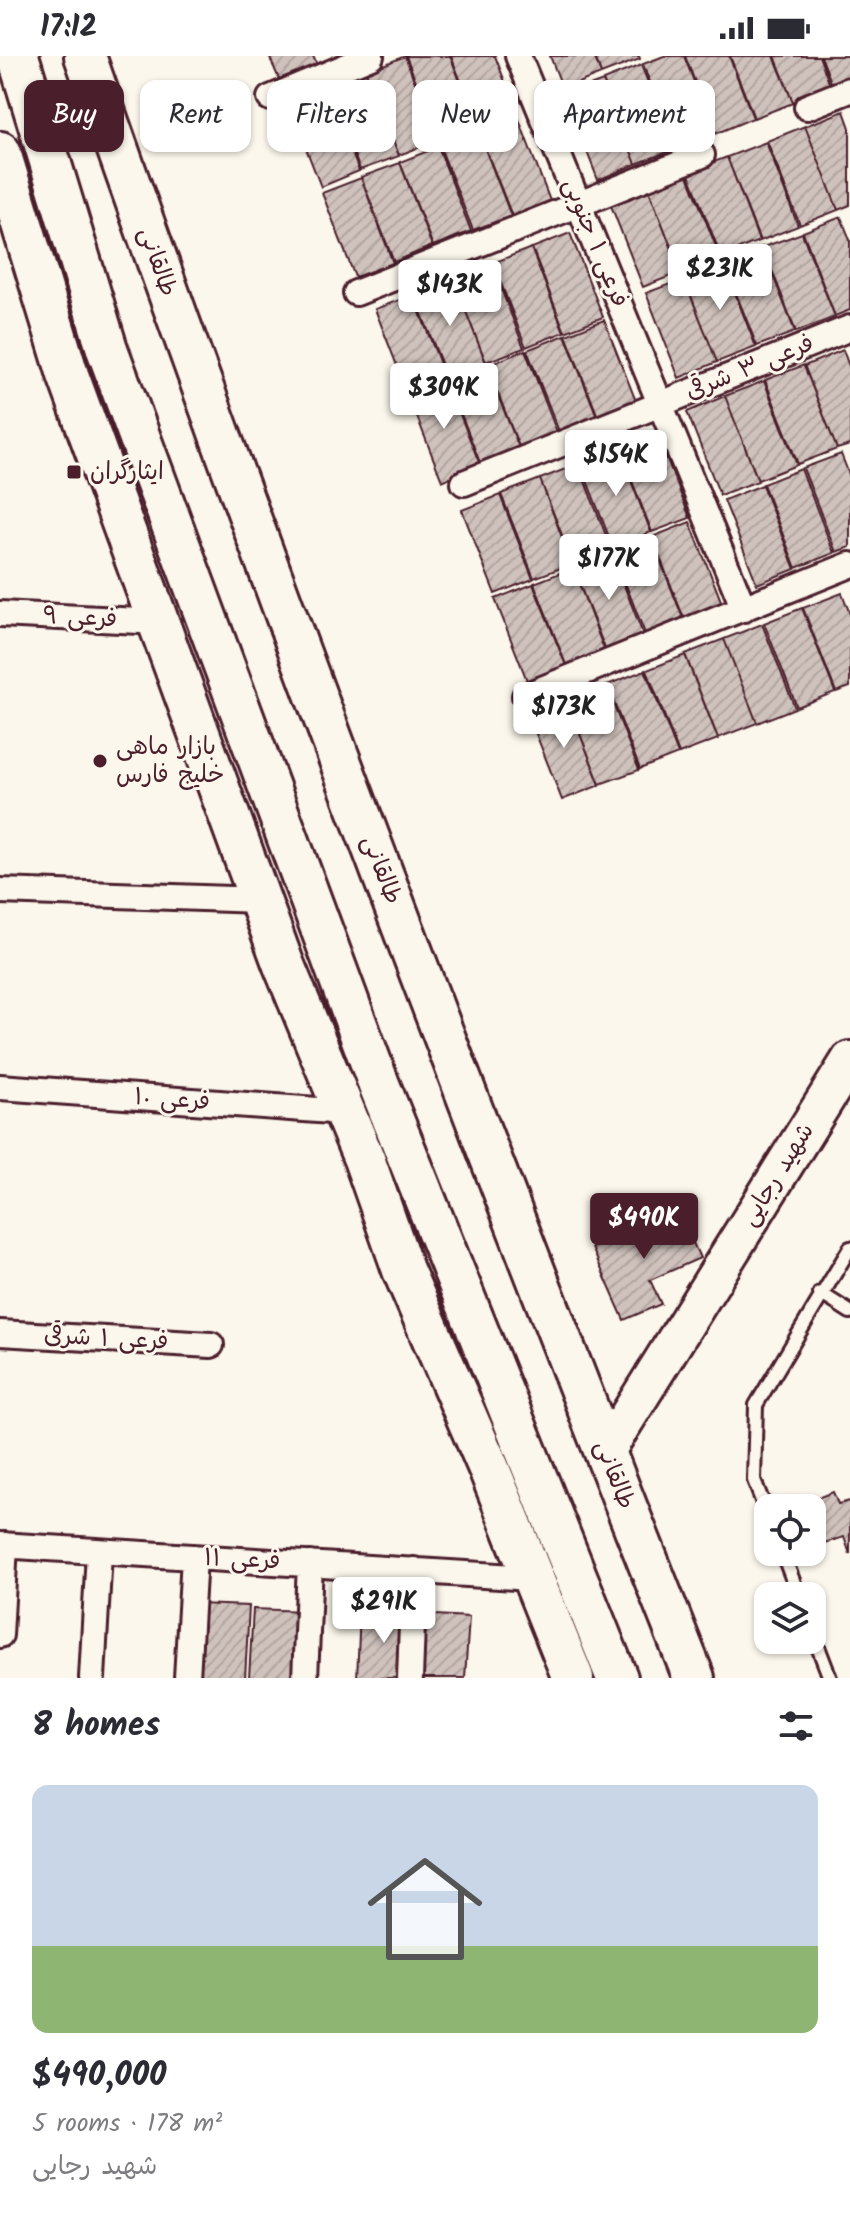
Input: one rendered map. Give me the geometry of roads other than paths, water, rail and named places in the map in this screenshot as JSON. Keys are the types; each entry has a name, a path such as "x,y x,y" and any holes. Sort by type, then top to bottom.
{"main road":[{"path":"18,56 97,315 378,1082 617,1678"},
{"name":"طالقانی","path":"85,56 178,324 326,725 694,1678"},
{"path":"1,156 68,375 260,900 345,1112 403,1270 573,1678"},
{"path":"97,315 107,479"}],"street":[{"path":"313,80 371,56"},
{"name":"فرعی ۱ جنوبی","path":"518,56 744,609"},
{"path":"807,107 850,90"},
{"path":"356,293 702,155"},
{"name":"فرعی ۳ شرقی","path":"464,483 845,330"},
{"path":"525,696 850,565"},
{"name":"فرعی ۹","path":"0,614 160,622"},
{"path":"0,891 260,900"},
{"name":"شهید رجایی","path":"605,1453 850,1060"},
{"name":"فرعی ۱۰","path":"0,1087 345,1112"},
{"name":"فرعی ۱ شرقی","path":"0,1333 211,1345"},
{"path":"0,1635 3,1545"},
{"name":"فرعی ۱۱","path":"3,1545 532,1578"},
{"path":"92,1678 99,1552"},
{"path":"187,1678 194,1557"},
{"path":"305,1678 310,1564"},
{"path":"410,1678 414,1570"}],"lane":[{"path":"759,1494 754,1480 756,1405 820,1293 850,1248"},
{"path":"820,1293 850,1312"},
{"path":"821,1654 830,1678"}],"place":[{"name":"ایثارگران","path":"74,472"},
{"name":"بازار ماهی خلیج فارس","path":"100,761"}]}
